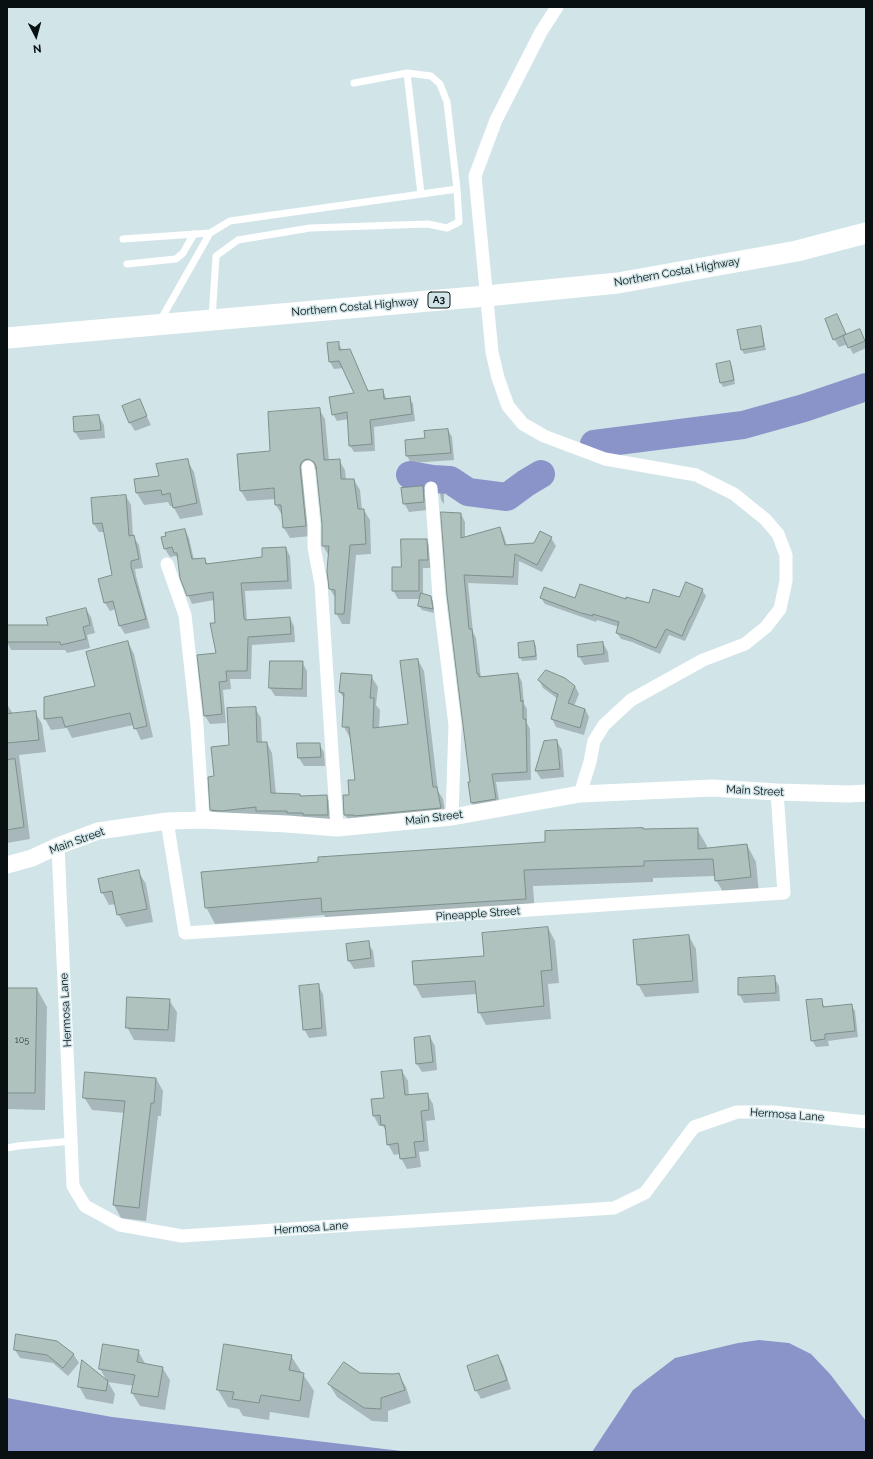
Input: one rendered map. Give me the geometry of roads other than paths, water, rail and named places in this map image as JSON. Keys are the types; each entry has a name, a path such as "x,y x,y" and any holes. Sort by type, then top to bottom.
{"main road":[{"name":"Northern Costal Highway","path":"7,338 618,283 797,251 866,234"}],"street":[{"path":"557,7 541,32 496,120 474,176 492,352 498,378 508,406 523,424 544,436 605,459 696,474 734,494 765,519 778,534 786,555 786,581 780,609 766,627 745,644 703,660 631,700 604,725 594,741 590,762 580,794"},
{"path":"308,467 314,525 314,547 321,584 337,828"},
{"path":"432,488 440,603 455,725 452,817"},
{"path":"167,564 185,614 197,726 203,820"},
{"name":"Main Street","path":"7,865 32,858 58,846 98,831 167,821 203,820 337,828 452,817 580,794 712,788 777,792 848,794 866,793"},
{"name":"Pineapple Street","path":"167,821 185,933 784,893 777,792"},
{"name":"Hermosa Lane","path":"58,846 73,1186 84,1206 120,1225 182,1236 614,1208 645,1193 694,1127 737,1112 774,1112 866,1122"}],"lane":[{"path":"407,73 421,194"},
{"path":"212,320 216,256 238,240 310,228 428,224 447,228 460,222 447,102 440,84 431,76 407,73 354,83"},
{"path":"158,324 210,233 230,220 457,189"},
{"path":"123,239 210,233"},
{"path":"127,264 176,259 183,253 194,234"},
{"path":"7,1148 72,1140"}],"water":[{"path":"759,1340 789,1343 811,1354 830,1374 866,1421 866,1452 592,1452 633,1390 675,1358 738,1343"},
{"path":"7,1398 112,1417 410,1452 7,1452"}],"waterway":[{"path":"594,444 743,425 804,408 866,387"},
{"path":"410,475 450,480 468,492 507,497 541,474"}]}
